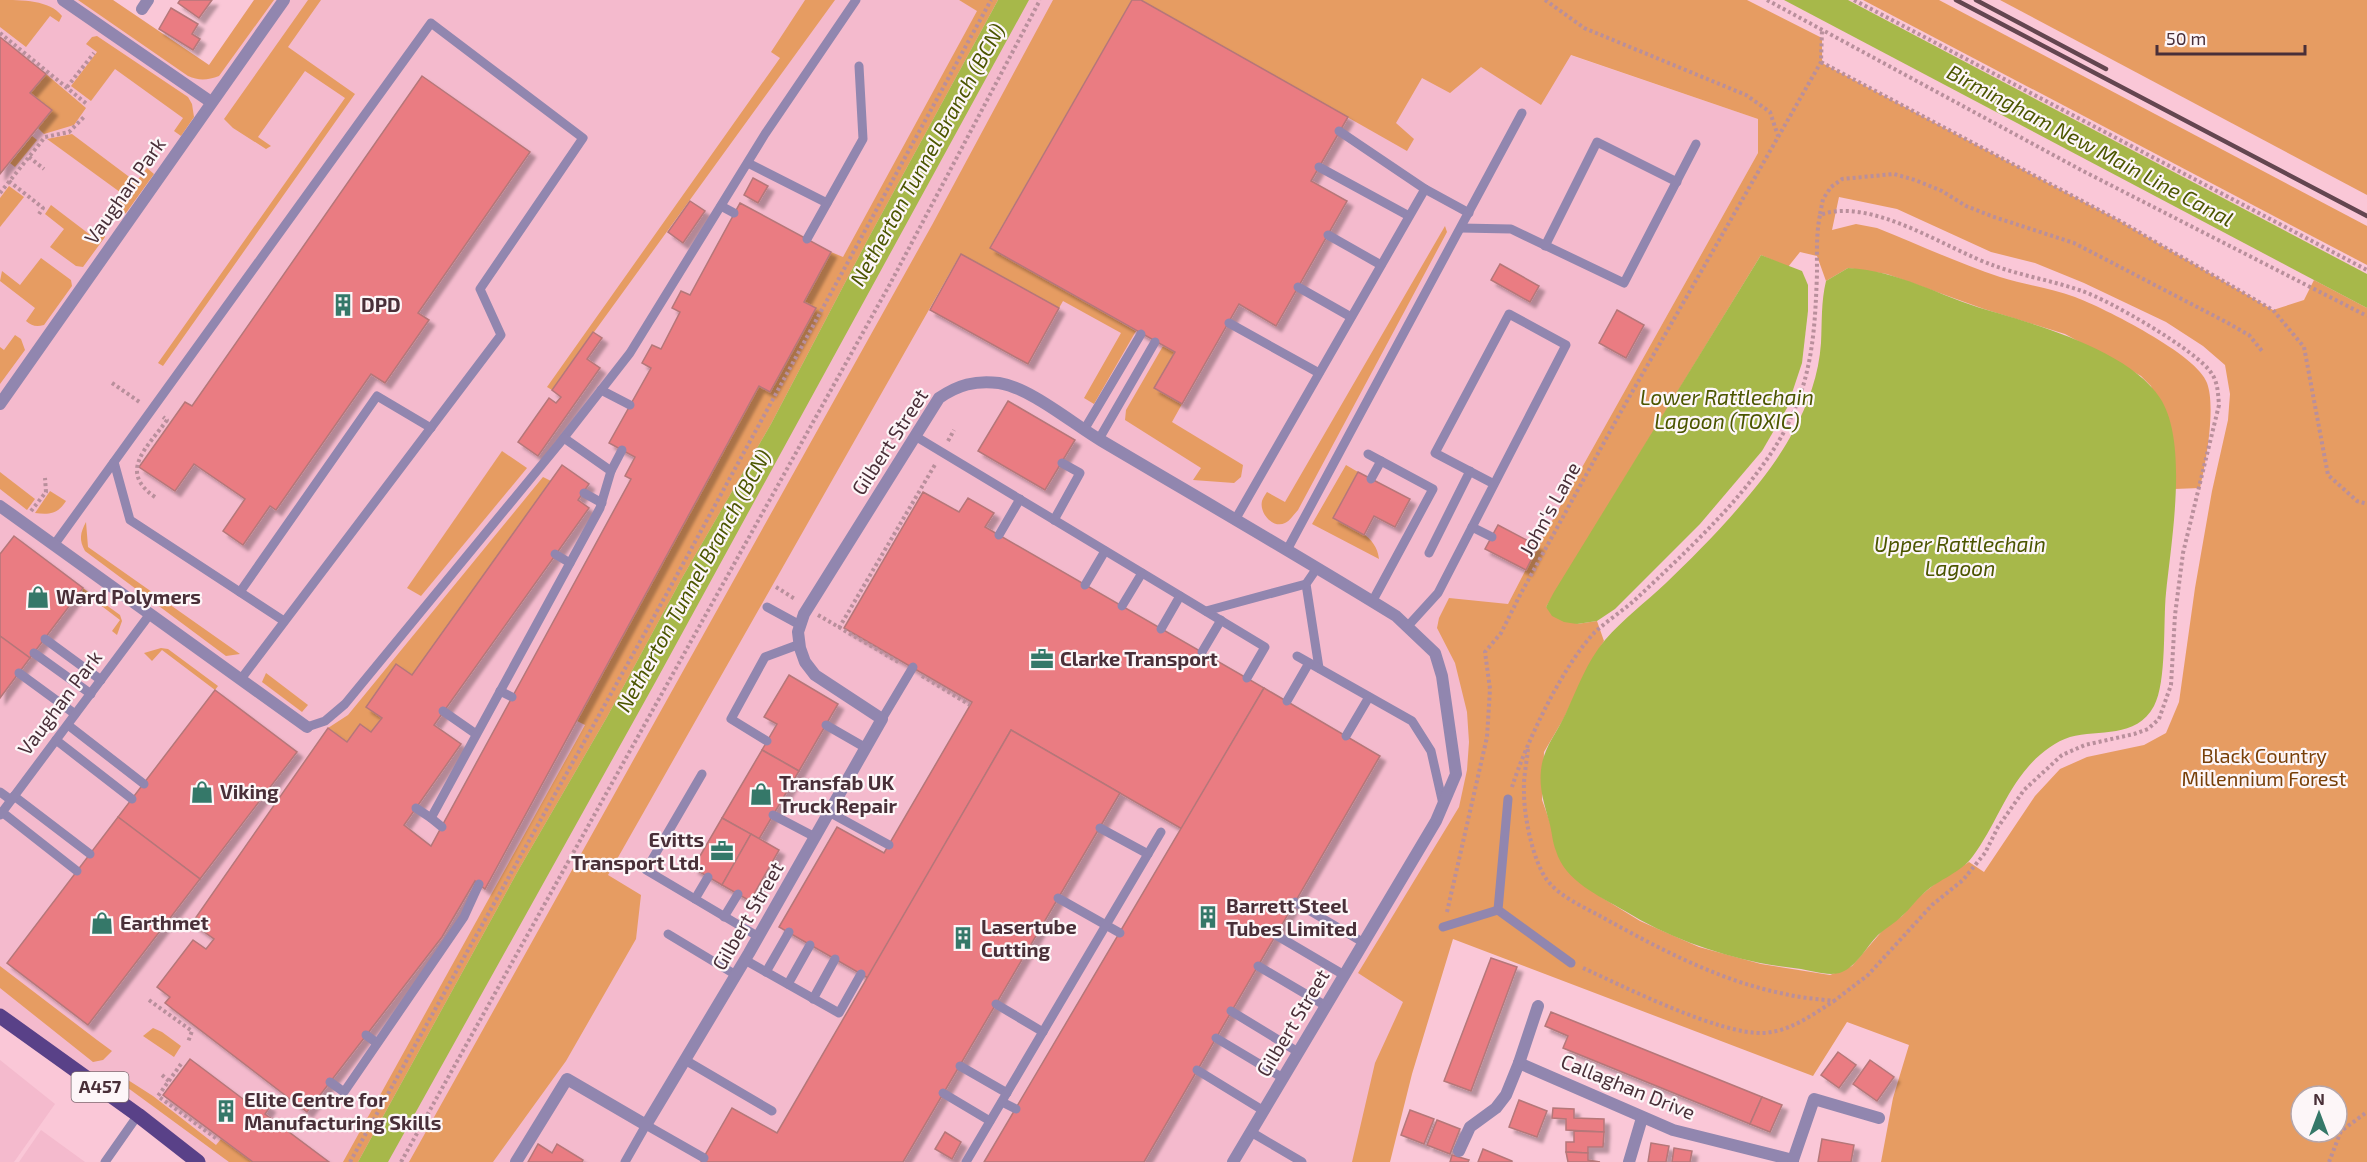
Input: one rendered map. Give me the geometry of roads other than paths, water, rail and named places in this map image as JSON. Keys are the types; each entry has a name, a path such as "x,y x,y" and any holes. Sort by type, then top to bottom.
{"main road":[{"name":"A457","path":"0,1016 138,1114 198,1162"}],"street":[{"path":"63,0 211,102"},
{"name":"Vaughan Park","path":"0,404 284,0"},
{"name":"Gilbert Street","path":"646,1125 759,937 882,719 815,675 805,662 798,632 808,607 939,398 957,386 999,383 1021,390 1396,616 1435,653 1442,676 1456,774 1436,821 1233,1162"},
{"path":"0,506 307,727"},
{"path":"1459,1151 1470,1128 1496,1108 1506,1095 1520,1063 1538,1006"},
{"name":"Callaghan Drive","path":"1520,1063 1672,1130 1793,1161 1814,1099 1879,1118"},
{"path":"516,1162 567,1079 646,1125"},
{"path":"1629,1162 1642,1118"}],"lane":[{"path":"307,727 325,721 345,704 564,438 630,353 748,163 856,0"},
{"path":"54,545 431,23 583,138 480,289 501,335 241,679"},
{"path":"807,239 863,139 859,66"},
{"path":"1287,550 1522,113"},
{"path":"1340,131 1425,189 1469,213"},
{"path":"1545,246 1597,142 1677,182"},
{"path":"1461,228 1510,230 1624,283 1696,144"},
{"path":"748,163 827,203"},
{"path":"1319,167 1409,216"},
{"path":"1235,520 1425,189"},
{"path":"721,206 734,213"},
{"path":"1328,236 1381,265"},
{"path":"1298,287 1351,317"},
{"path":"1407,627 1438,593 1566,345 1509,314 1435,453 1494,484"},
{"path":"1229,323 1319,373"},
{"path":"1084,430 1141,334"},
{"path":"1099,439 1155,342"},
{"path":"601,390 630,405"},
{"path":"240,592 377,396 430,428"},
{"path":"915,436 1265,647 1247,678"},
{"path":"564,438 611,471"},
{"path":"430,818 602,503 611,471 622,450"},
{"path":"1368,454 1433,489 1372,602"},
{"path":"1371,479 1381,461"},
{"path":"114,462 130,520 284,621"},
{"path":"1054,520 1080,473 1062,463"},
{"path":"1429,553 1470,471"},
{"path":"584,493 602,503"},
{"path":"999,535 1020,499"},
{"path":"1472,526 1492,537"},
{"path":"1085,585 1105,551"},
{"path":"555,554 570,563"},
{"path":"1206,611 1306,584 1317,568"},
{"path":"1122,606 1142,573"},
{"path":"1306,584 1319,668"},
{"path":"1161,629 1180,596"},
{"path":"767,607 800,625"},
{"name":"Vaughan Park","path":"1,814 150,614"},
{"path":"1202,652 1221,620"},
{"path":"45,639 101,680"},
{"path":"767,741 731,719 765,657 800,644"},
{"path":"34,653 91,694"},
{"path":"1297,656 1412,721 1431,751 1443,804"},
{"path":"1287,701 1309,663"},
{"path":"882,719 912,669"},
{"path":"19,673 75,714"},
{"path":"500,691 512,697"},
{"path":"1346,736 1369,697"},
{"path":"443,711 476,734"},
{"path":"68,725 144,784"},
{"path":"826,725 866,748"},
{"path":"56,740 132,799"},
{"path":"702,774 646,870 759,937"},
{"path":"0,792 13,798 90,854"},
{"path":"1498,910 1508,799"},
{"path":"416,808 442,826"},
{"path":"830,812 889,845"},
{"path":"1,814 77,871"},
{"path":"774,814 815,837"},
{"path":"1100,828 1148,854"},
{"path":"966,1162 1161,832"},
{"path":"695,899 708,877"},
{"path":"330,1082 344,1092 403,1005 414,981 464,917 479,884"},
{"path":"724,917 738,894"},
{"path":"1058,898 1120,933"},
{"path":"1295,902 1364,943"},
{"path":"1443,927 1498,910"},
{"path":"1498,910 1571,963"},
{"path":"766,972 789,932"},
{"path":"668,934 736,975"},
{"path":"1276,934 1344,975"},
{"path":"788,984 810,945"},
{"path":"813,999 835,959"},
{"path":"745,960 839,1013 861,974"},
{"path":"1258,966 1326,1005"},
{"path":"394,999 403,1005"},
{"path":"996,1004 1043,1032"},
{"path":"1231,1011 1298,1052"},
{"path":"366,1035 377,1043"},
{"path":"1215,1038 1283,1078"},
{"path":"685,1060 772,1111"},
{"path":"960,1066 1004,1097 1016,1109"},
{"path":"1197,1070 1264,1111"},
{"path":"943,1093 990,1121"},
{"path":"105,1162 138,1114"},
{"path":"625,1162 646,1125 704,1158"},
{"path":"1251,1132 1302,1162"}],"water":[{"name":"Netherton Tunnel Branch (BCN)","path":"998,0 1029,0 656,681 388,1162 358,1162 519,869 771,424 868,239"},
{"name":"Birmingham New Main Line Canal","path":"1784,0 1848,0 2367,274 2367,308"},
{"name":"Lower Rattlechain Lagoon (TOXIC)","path":"1761,255 1802,271 1808,285 1808,311 1802,363 1787,408 1762,451 1700,524 1615,609 1597,621 1577,624 1564,622 1552,616 1546,607 1554,592"},
{"name":"Upper Rattlechain Lagoon","path":"1848,268 1867,270 1902,279 1969,304 2031,323 2106,353 2127,367 2146,381 2160,398 2169,417 2174,440 2176,493 2166,593 2163,667 2154,706 2137,724 2116,731 2070,737 2041,754 2020,777 1968,862 1924,893 1899,919 1878,935 1852,965 1842,972 1832,974 1760,963 1707,949 1640,920 1584,887 1560,862 1542,796 1541,777 1542,762 1547,748 1599,648 1619,625 1666,583 1717,531 1752,491 1782,451 1803,411 1815,378 1820,355 1822,304 1826,281"}],"railway":[{"path":"1956,0 2367,216"},
{"path":"1976,0 2106,69"}],"place":[{"name":"DPD","path":"343,305"},
{"name":"Ward Polymers","path":"38,597"},
{"name":"Clarke Transport","path":"1042,659"},
{"name":"Viking","path":"202,792"},
{"name":"Transfab UK Truck Repair","path":"761,794"},
{"name":"Evitts Transport Ltd.","path":"722,851"},
{"name":"Barrett Steel Tubes Limited","path":"1208,917"},
{"name":"Earthmet","path":"102,923"},
{"name":"Lasertube Cutting","path":"963,938"},
{"name":"Elite Centre for Manufacturing Skills","path":"226,1111"}],"park label":[{"name":"Black Country Millennium Forest","path":"2264,768"}]}
